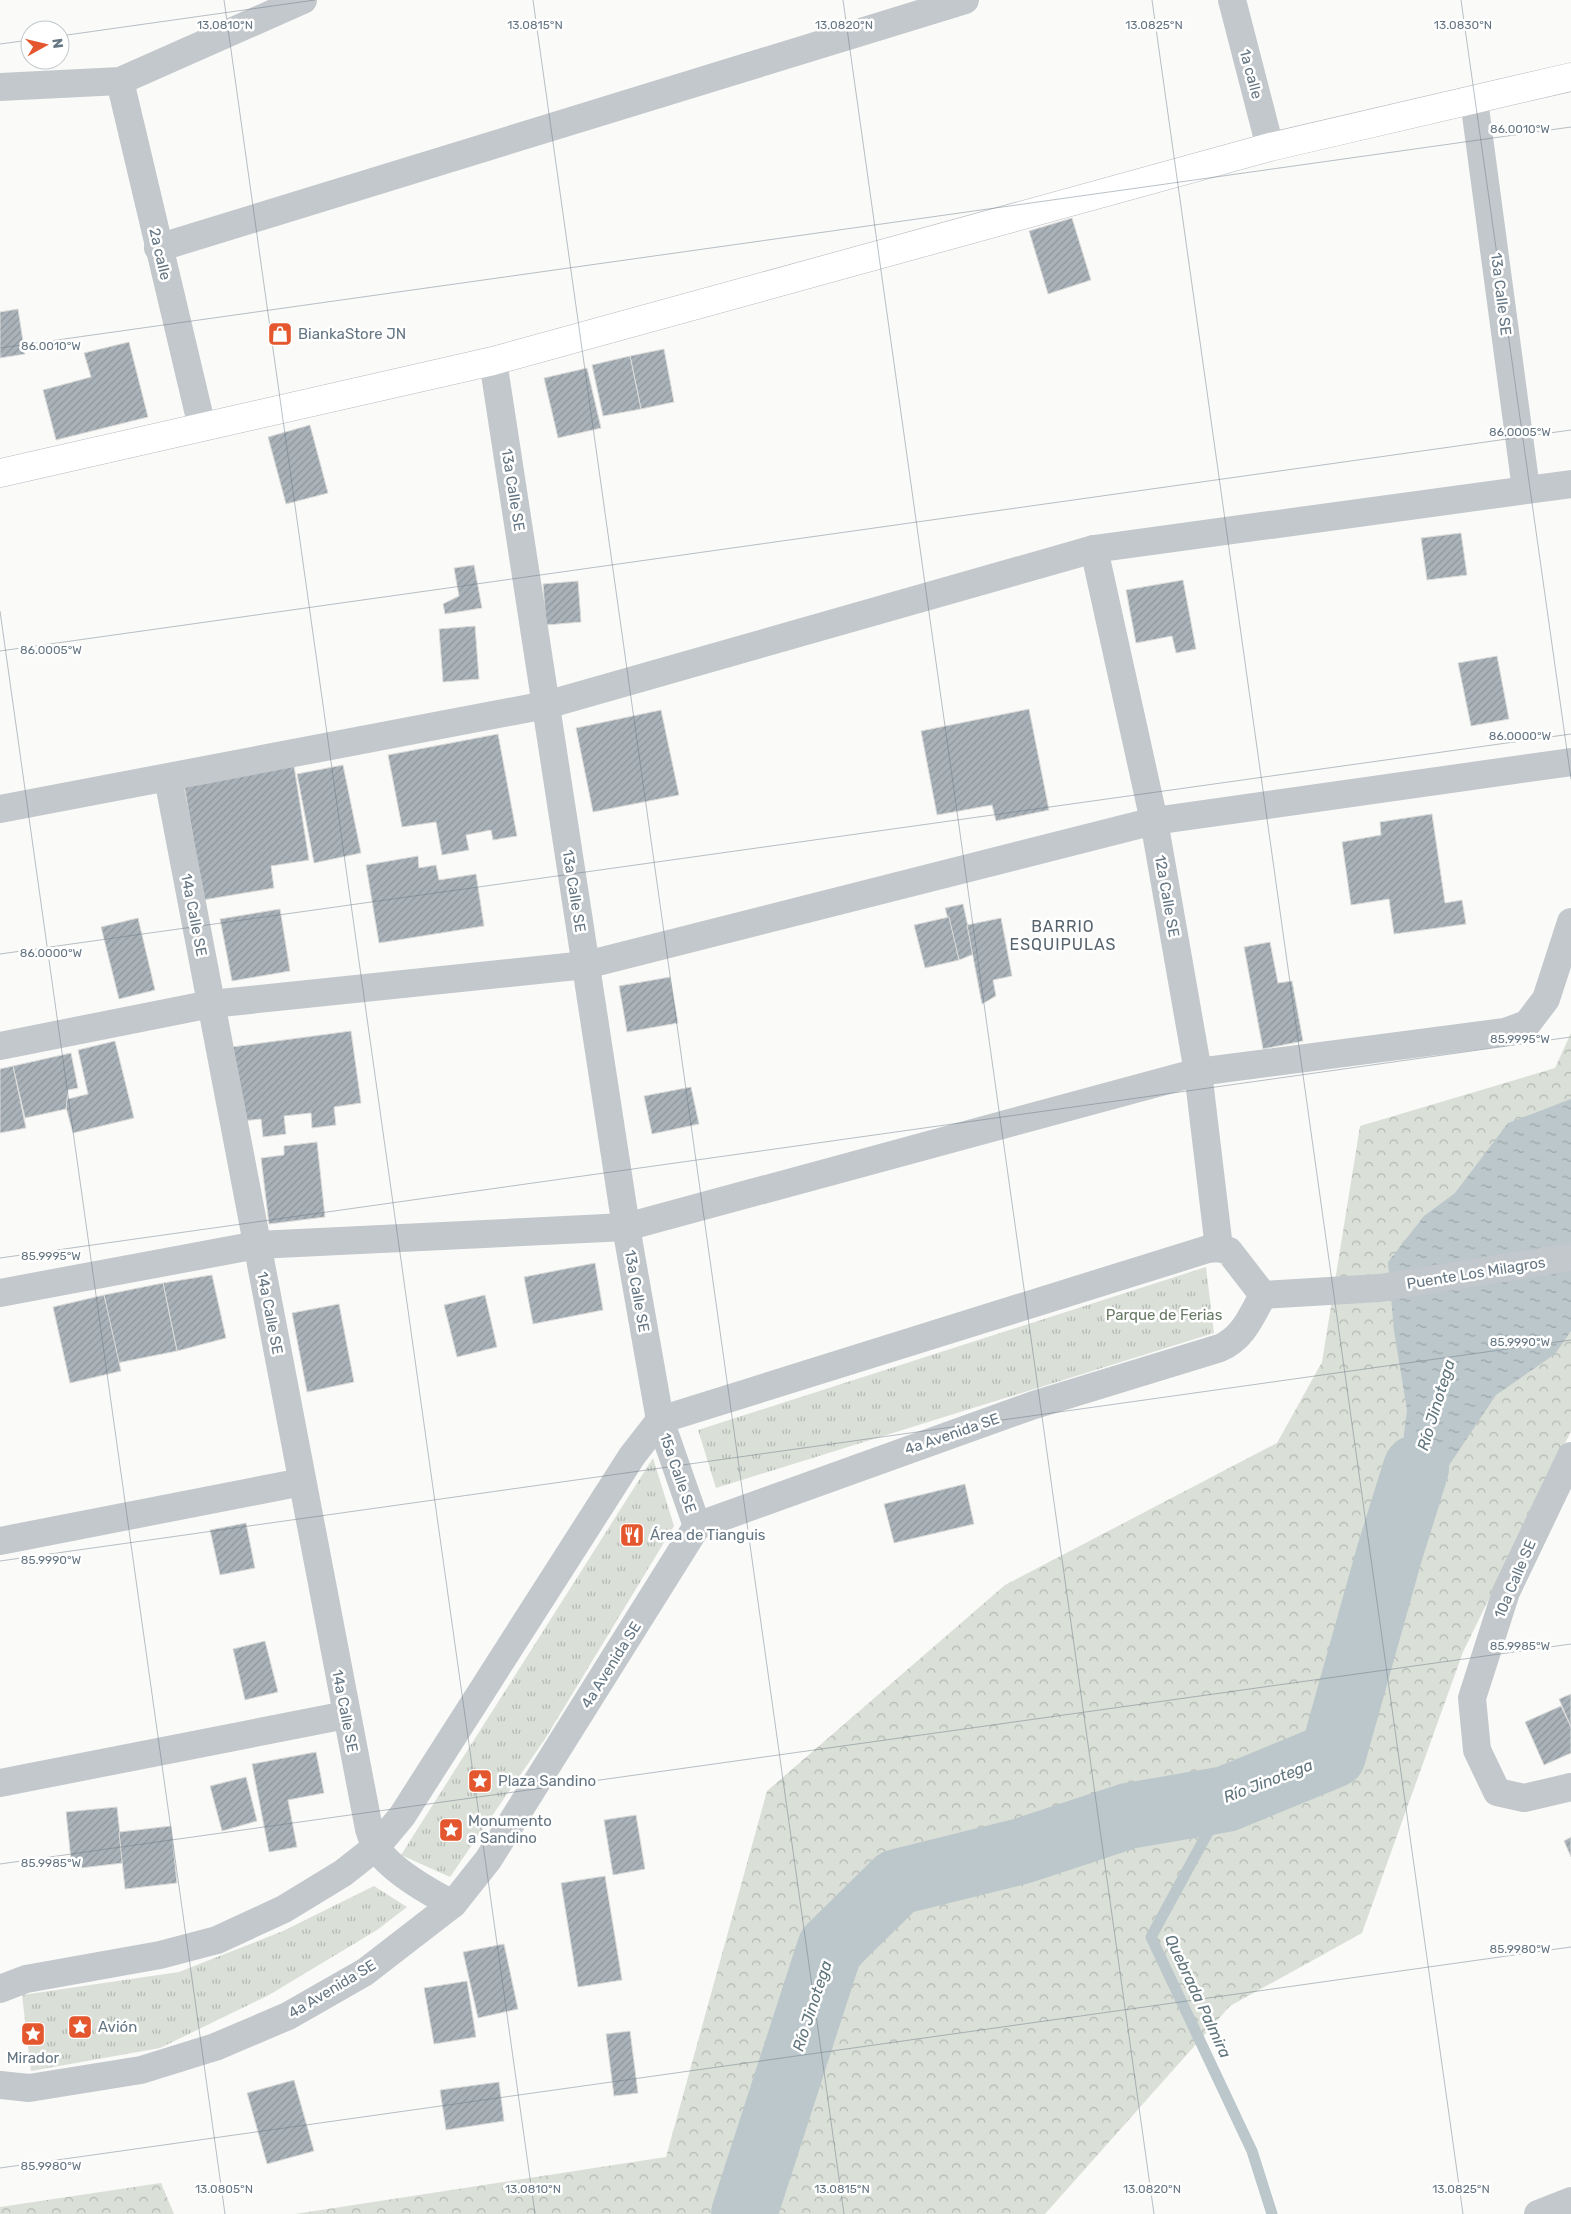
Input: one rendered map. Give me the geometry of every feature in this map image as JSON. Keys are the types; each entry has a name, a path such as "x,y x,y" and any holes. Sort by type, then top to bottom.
{"main road":[{"path":"0,473 493,361 1270,147 1571,77"}],"street":[{"path":"0,87 120,81 303,0"},
{"path":"158,248 965,0"},
{"name":"1a calle","path":"1232,0 1270,147"},
{"name":"2a calle","path":"120,81 158,248 202,427"},
{"name":"13a Calle SE","path":"1474,100 1526,489"},
{"name":"13a Calle SE","path":"493,361 626,1227 660,1420"},
{"path":"0,809 546,705 1094,549 1571,484"},
{"name":"12a Calle SE","path":"1094,549 1154,821 1198,1072 1219,1248"},
{"path":"0,1046 211,1004 586,965 1154,821 1571,762"},
{"name":"14a Calle SE","path":"168,778 346,1714 369,1829 376,1847"},
{"path":"0,1293 257,1245 626,1227 1198,1072 1505,1032 1527,1024 1546,999 1571,922"},
{"path":"0,1989 26,1978 160,1956 217,1940 284,1910 343,1873 376,1847 402,1816 632,1456 660,1420 1208,1249 1219,1248 1229,1251 1263,1295"},
{"name":"Puente Los Milagros","path":"1263,1295 1380,1288 1571,1257"},
{"name":"4a Avenida SE","path":"1,2089 29,2088 141,2070 215,2047 288,2016 365,1972 453,1904 488,1860 697,1526 1025,1409 1220,1348 1232,1343 1242,1334 1263,1295"},
{"name":"15a Calle SE","path":"660,1420 697,1526"},
{"name":"10a Calle SE","path":"1571,1456 1506,1592 1472,1698 1477,1750 1497,1792 1524,1798 1571,1788"},
{"path":"0,1541 302,1482"},
{"path":"0,1783 346,1714"},
{"path":"376,1847 395,1867 436,1895 453,1904"},
{"path":"1538,2214 1571,2200"}],"green space":[{"path":"1571,1033 1571,1431 1463,1652 1362,1933 1230,2006 1045,2214 295,2214 666,2157 767,1791 1005,1585 1277,1443 1322,1362 1360,1126 1555,1068"},
{"name":"Parque de Ferias","path":"1206,1267 1214,1333 716,1488 698,1430"},
{"path":"653,1458 674,1526 545,1739 450,1877 401,1855"},
{"path":"374,1886 407,1907 377,1930 269,1995 160,2048 31,2071 22,1995 179,1972 283,1931"},
{"path":"161,2183 174,2214 0,2214 0,2207"}],"water":[{"path":"1571,1099 1571,1331 1555,1354 1496,1395 1389,1555 1407,1410 1394,1331 1388,1262 1424,1216 1455,1193 1508,1123"}],"building":[{"path":"1072,218 1091,280 1048,294 1029,231"},
{"path":"18,309 25,354 0,358 0,312"},
{"path":"129,342 148,417 56,440 43,390 91,377 84,353"},
{"path":"664,349 674,402 641,409 630,356"},
{"path":"630,356 641,409 603,416 592,365"},
{"path":"587,368 601,428 558,438 544,378"},
{"path":"310,425 328,493 286,504 268,437"},
{"path":"1461,533 1467,575 1427,580 1421,538"},
{"path":"474,565 482,608 445,614 443,604 459,596 454,568"},
{"path":"1183,580 1196,649 1176,653 1172,636 1136,643 1126,590"},
{"path":"578,581 581,622 546,625 543,584"},
{"path":"475,626 479,679 443,682 439,629"},
{"path":"1497,656 1509,719 1471,726 1458,663"},
{"path":"1029,709 1049,810 996,821 992,805 937,815 921,731"},
{"path":"661,710 679,795 593,812 576,728"},
{"path":"498,734 517,836 493,840 491,830 466,835 469,850 442,855 436,822 402,827 388,755"},
{"path":"343,765 361,853 314,863 297,774"},
{"path":"294,766 309,860 271,866 274,888 203,900 184,784"},
{"path":"1432,814 1445,903 1462,900 1466,924 1394,934 1389,899 1351,905 1342,842 1381,835 1380,822"},
{"path":"418,856 419,868 436,865 439,880 476,874 484,926 379,943 366,865"},
{"path":"963,904 974,954 959,960 945,908"},
{"path":"280,909 290,971 232,981 220,919"},
{"path":"949,917 959,960 925,968 914,925"},
{"path":"138,918 155,990 119,999 101,927"},
{"path":"1001,918 1012,976 993,980 996,996 982,1004 967,925"},
{"path":"1270,942 1278,983 1292,981 1303,1041 1263,1049 1244,947"},
{"path":"670,977 678,1023 627,1032 619,986"},
{"path":"351,1031 361,1103 334,1107 336,1125 312,1128 311,1113 284,1116 286,1134 263,1137 261,1119 242,1121 232,1047"},
{"path":"115,1041 134,1118 73,1133 64,1100 88,1094 78,1050"},
{"path":"71,1053 78,1088 68,1090 66,1109 25,1118 13,1066"},
{"path":"13,1066 26,1128 0,1133 0,1069"},
{"path":"691,1087 699,1124 652,1134 644,1096"},
{"path":"317,1142 325,1217 269,1224 261,1158 284,1155 284,1146"},
{"path":"595,1263 603,1310 533,1324 524,1277"},
{"path":"212,1275 226,1338 177,1351 163,1283"},
{"path":"163,1283 177,1351 117,1363 104,1295"},
{"path":"104,1295 121,1371 70,1383 53,1307"},
{"path":"485,1295 497,1347 457,1357 444,1305"},
{"path":"339,1304 354,1382 307,1392 292,1313"},
{"path":"965,1484 974,1524 894,1543 884,1504"},
{"path":"246,1523 255,1568 220,1575 210,1530"},
{"path":"265,1641 278,1692 245,1700 233,1649"},
{"path":"1571,1694 1571,1727 1559,1699"},
{"path":"1561,1706 1571,1727 1571,1753 1544,1765 1525,1722"},
{"path":"316,1752 324,1793 288,1800 297,1847 269,1852 252,1764"},
{"path":"246,1777 257,1821 222,1831 210,1786"},
{"path":"117,1807 123,1863 72,1869 66,1812"},
{"path":"636,1815 645,1869 613,1875 604,1820"},
{"path":"171,1826 177,1883 125,1889 119,1832"},
{"path":"1571,1837 1571,1857 1564,1841"},
{"path":"605,1876 622,1980 578,1987 561,1883"},
{"path":"504,1944 518,2009 478,2018 463,1952"},
{"path":"467,1981 476,2037 434,2044 424,1988"},
{"path":"630,2031 638,2093 614,2096 606,2034"},
{"path":"294,2080 314,2151 267,2164 247,2093"},
{"path":"499,2082 504,2121 446,2130 440,2090"}],"waterway":[{"name":"Río Jinotega","path":"744,2214 830,1948 897,1882 1022,1851 1128,1816 1226,1799 1333,1755 1389,1555 1416,1468"},
{"name":"Quebrada Palmira","path":"1226,1799 1151,1937 1252,2151 1272,2214"}],"place":[{"name":"BiankaStore JN","path":"280,334"},
{"name":"Área de Tianguis","path":"632,1535"},
{"name":"Plaza Sandino","path":"480,1781"},
{"name":"Monumento a Sandino","path":"451,1830"},
{"name":"Avión","path":"80,2027"},
{"name":"Mirador","path":"33,2034"}],"district":[{"name":"BARRIO ESQUIPULAS","path":"1063,935"}]}
